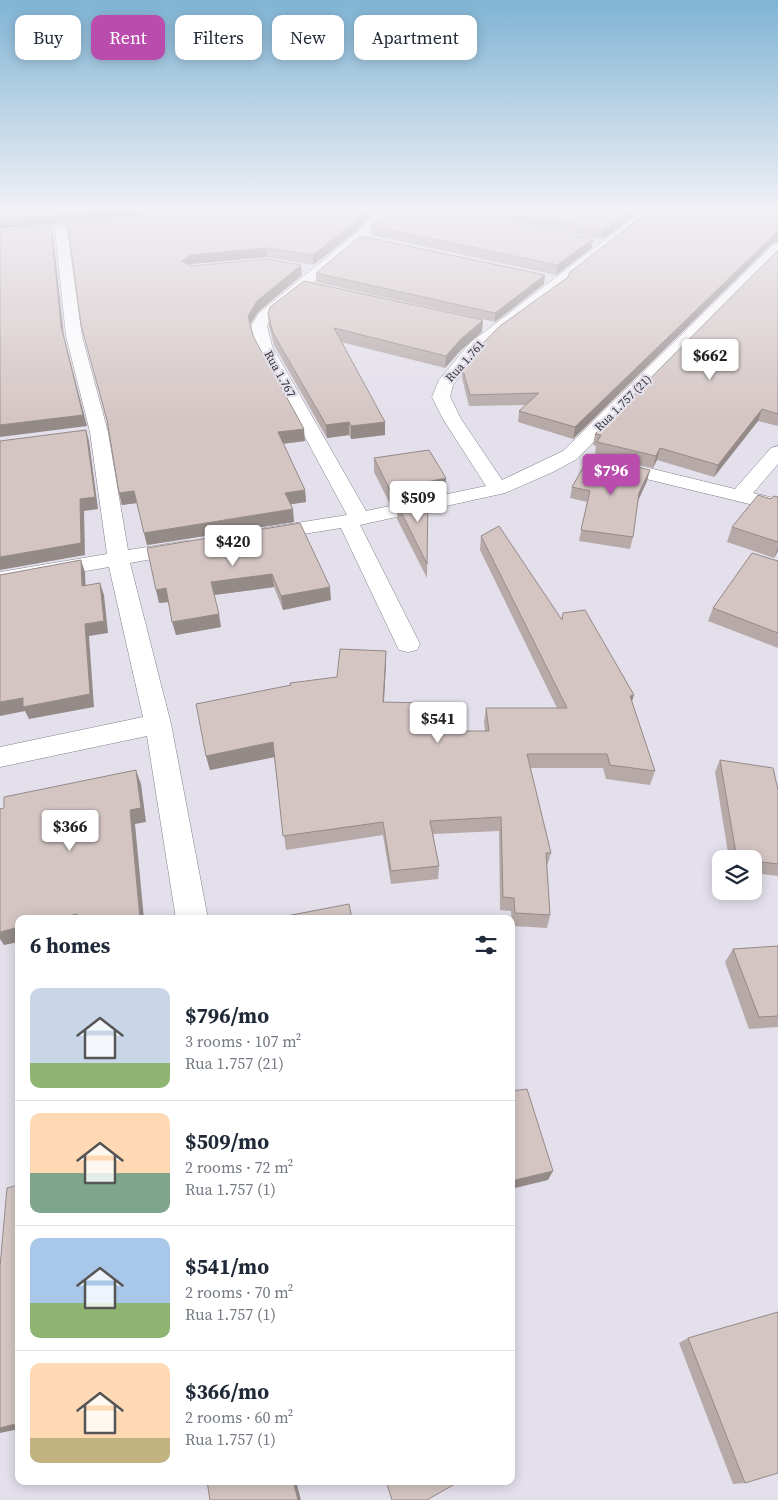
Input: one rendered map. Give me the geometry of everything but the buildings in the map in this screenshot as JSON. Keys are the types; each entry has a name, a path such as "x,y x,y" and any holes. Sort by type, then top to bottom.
{"street":[{"path":"67,280 74,336 99,432 118,558 158,724 191,915"},
{"name":"Rua 1.767","path":"308,280 264,316 259,326 264,346 354,520 408,644"},
{"path":"551,280 561,282"},
{"name":"Rua 1.761","path":"498,489 452,419 441,397 445,384 476,346 563,280"},
{"name":"Rua 1.757 (21)","path":"242,538 354,520 498,489 546,468 585,459 747,280"},
{"path":"302,285 322,290"},
{"path":"478,325 497,329"},
{"path":"79,435 99,432"},
{"path":"739,497 778,452"},
{"path":"585,459 778,505"},
{"path":"0,579 204,544"},
{"path":"0,757 158,724"}]}
